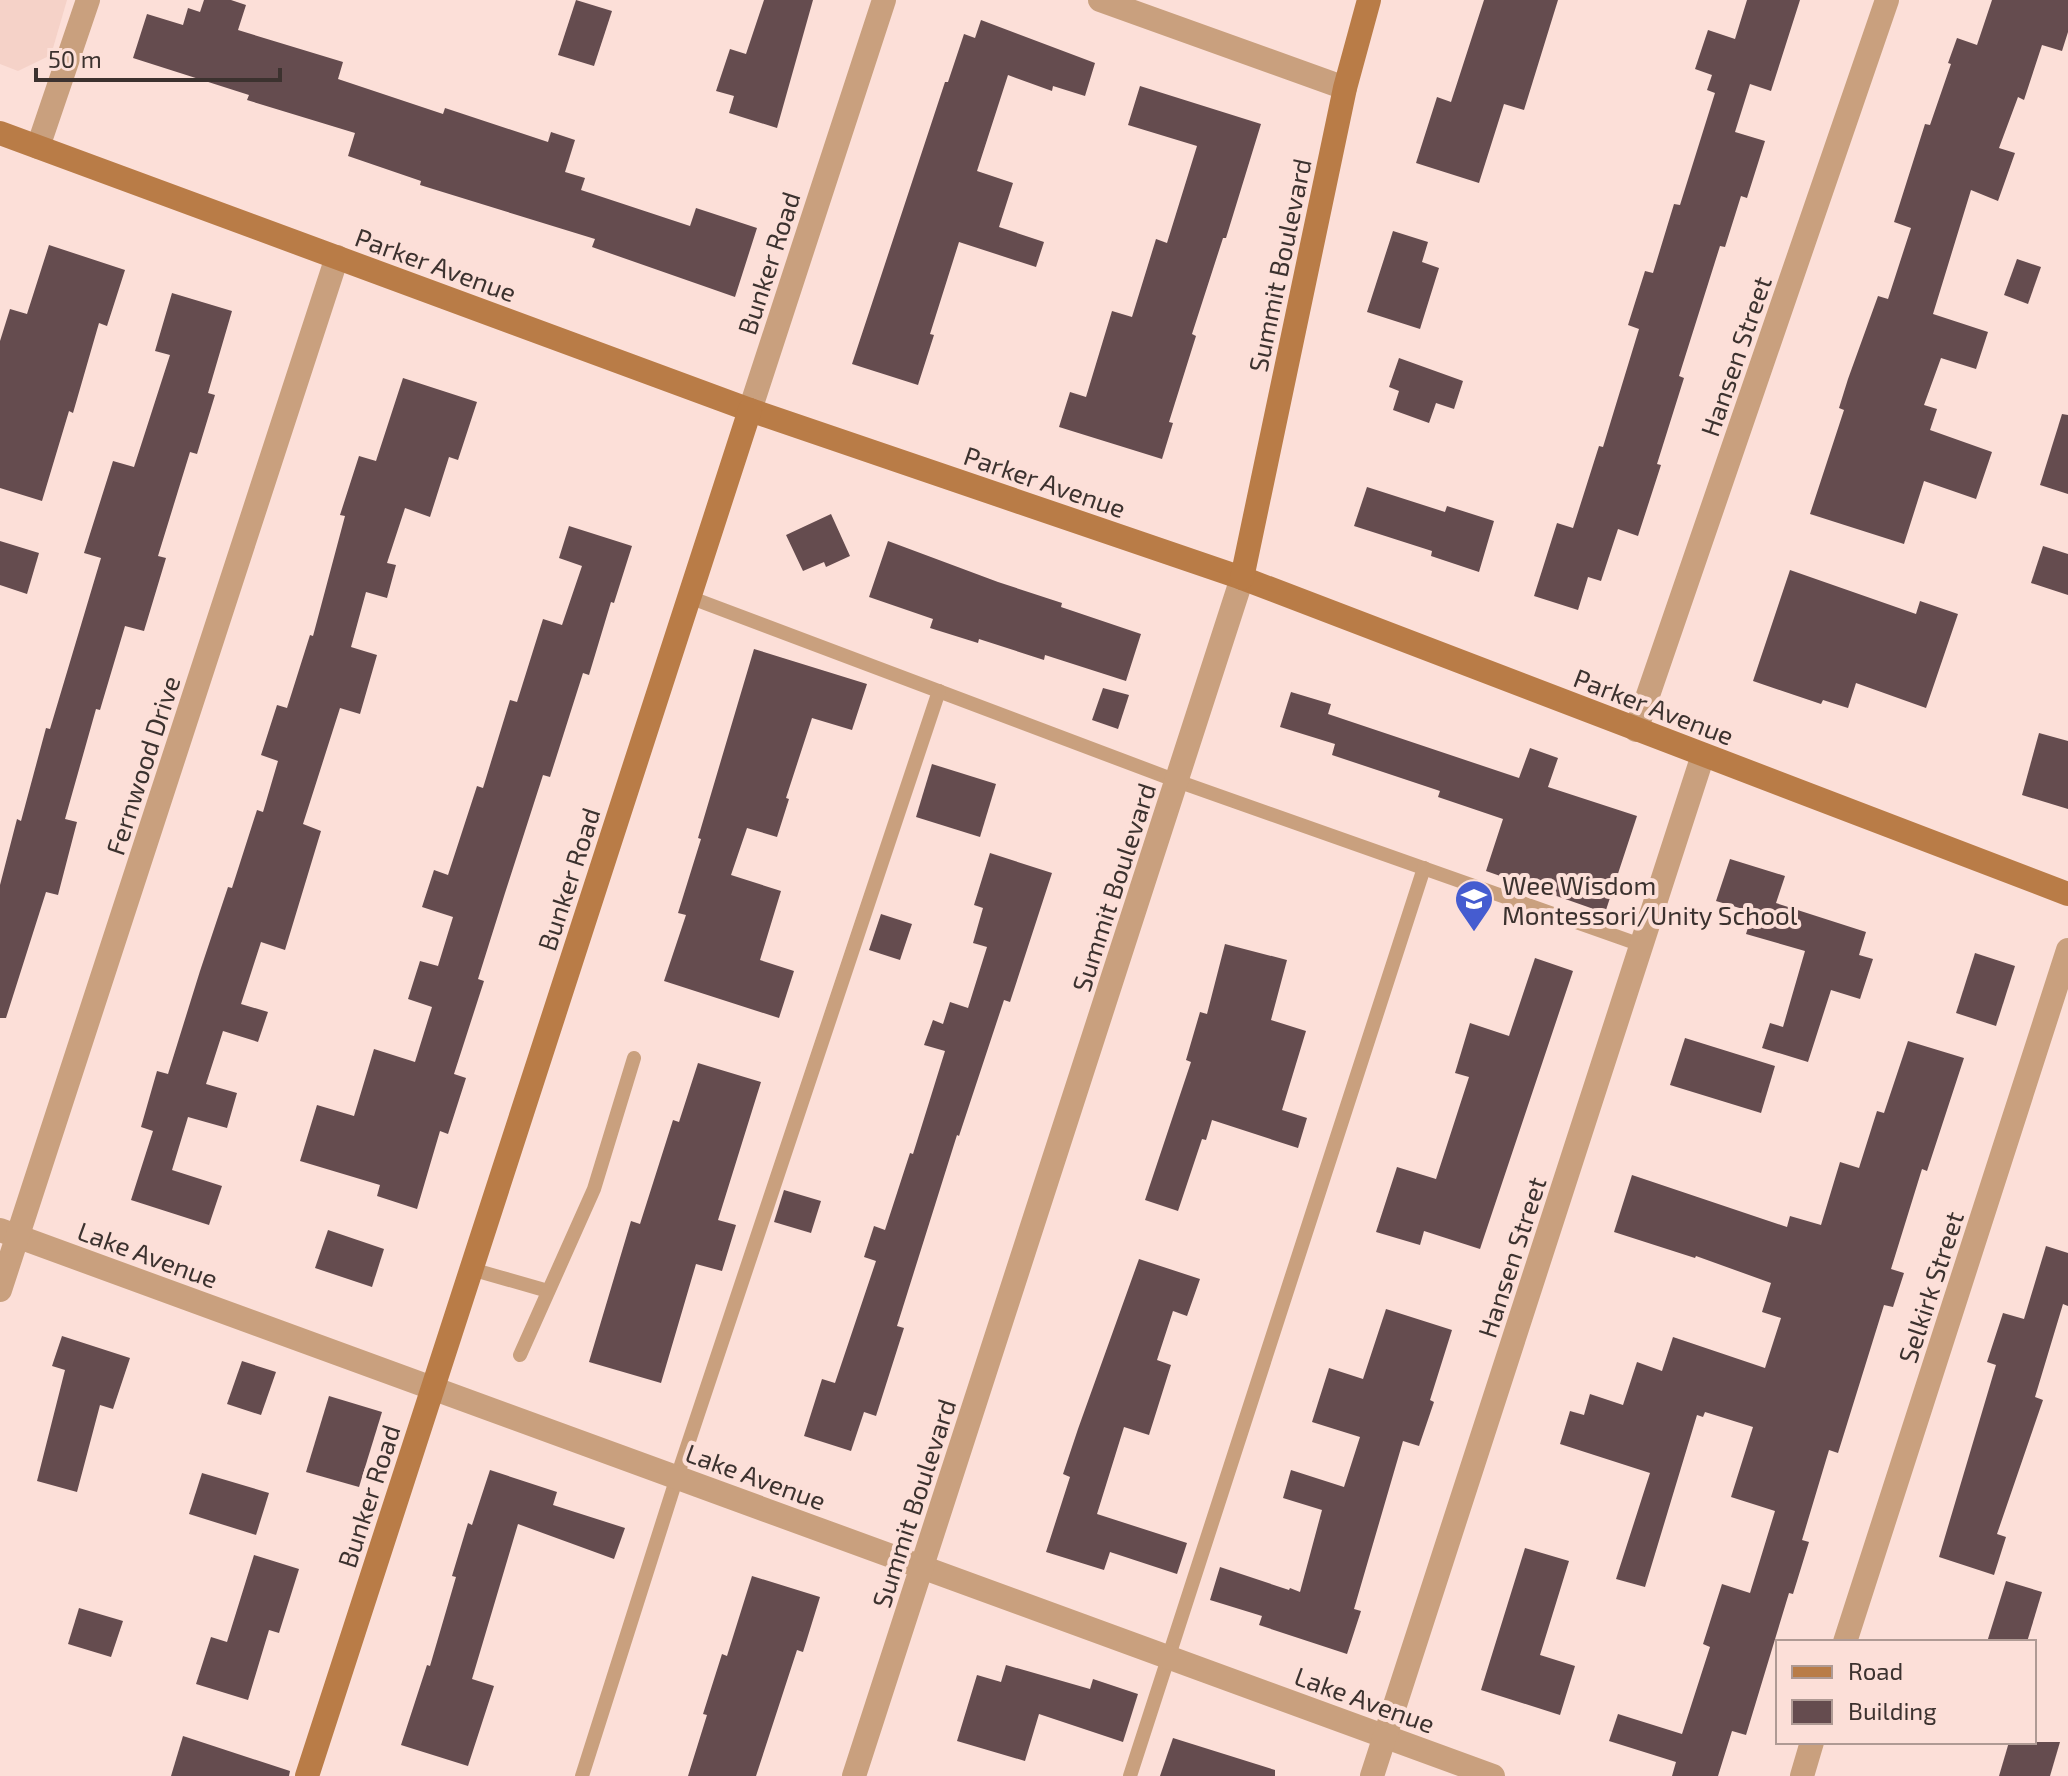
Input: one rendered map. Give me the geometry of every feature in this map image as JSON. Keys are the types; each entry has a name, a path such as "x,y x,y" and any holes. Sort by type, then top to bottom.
{"street":[{"path":"38,147 88,0"},
{"name":"Bunker Road","path":"307,1776 884,0"},
{"path":"1100,0 1345,88"},
{"name":"Summit Boulevard","path":"854,1776 1242,578 1345,88 1369,0"},
{"name":"Hansen Street","path":"1636,730 1887,0"},
{"name":"Parker Avenue","path":"0,133 750,410 1242,578 2068,894"},
{"name":"Fernwood Drive","path":"0,1290 9,1233 337,257"},
{"name":"Hansen Street","path":"1372,1776 1703,755"},
{"name":"Selkirk Street","path":"1846,1640 2068,950"},
{"name":"Lake Avenue","path":"9,1233 1493,1776"},
{"path":"1802,1776 1811,1744"}],"lane":[{"path":"689,597 1177,781 1641,945"},
{"path":"582,1776 677,1477 939,691"},
{"path":"1130,1776 1424,868"},
{"path":"520,1355 594,1189 634,1058"},
{"path":"471,1269 548,1291"}],"shaded area":[{"path":"0,0 67,0 51,55 18,71 0,64"}],"building":[{"path":"204,0 231,0 246,5 238,30 343,62 338,79 443,114 445,108 548,142 551,132 575,140 565,172 585,178 581,190 690,226 696,208 757,228 735,297 592,247 595,239 420,185 421,181 348,156 355,133 247,100 249,95 133,58 147,14 183,25 188,8 200,12"},
{"path":"576,0 612,11 594,66 558,55"},
{"path":"764,0 813,0 777,128 729,113 734,96 716,91 730,49 746,54"},
{"path":"1484,0 1558,0 1524,110 1504,104 1479,183 1416,163 1437,97 1451,102"},
{"path":"1747,0 1800,0 1771,91 1750,84 1735,132 1765,141 1747,198 1741,196 1725,247 1720,246 1679,376 1684,378 1638,536 1618,529 1601,581 1588,577 1578,610 1534,596 1557,523 1573,528 1599,446 1603,447 1639,329 1628,325 1645,271 1653,273 1674,204 1680,205 1715,93 1707,90 1712,75 1695,69 1708,30 1735,39"},
{"path":"1992,0 2068,0 2068,32 2062,51 2042,45 2024,100 2018,97 1999,148 2015,153 1998,201 1971,190 1933,314 1988,332 1976,369 1941,358 1924,405 1937,409 1930,430 1992,452 1976,499 1924,481 1904,544 1810,514 1844,410 1839,408 1848,379 1878,296 1888,299 1911,228 1894,222 1925,124 1930,125 1957,38 1977,45"},
{"path":"981,20 1095,63 1085,96 1053,86 1052,91 1008,75 977,171 1013,183 999,227 1044,242 1036,267 959,242 930,334 934,335 918,385 852,364 945,82 948,82 964,34 975,38"},
{"path":"1140,86 1261,124 1192,334 1196,336 1169,422 1173,423 1162,459 1059,427 1070,392 1086,397 1112,311 1132,317 1156,239 1167,243 1197,146 1128,125"},
{"path":"1393,231 1428,242 1422,262 1439,268 1420,329 1367,312"},
{"path":"49,245 125,270 107,326 99,323 73,413 69,411 42,501 0,488 0,341 10,309 27,314"},
{"path":"2017,259 2041,267 2028,304 2004,295"},
{"path":"172,293 232,311 208,393 215,395 197,454 190,452 158,556 166,558 144,631 125,626 100,710 96,709 65,819 77,822 58,895 46,892 6,1018 0,1018 0,885 17,819 21,821 46,728 50,729 101,558 84,553 113,461 134,467 170,355 155,351"},
{"path":"1399,358 1463,381 1454,409 1436,403 1429,423 1393,410 1399,391 1389,387"},
{"path":"403,378 477,402 458,460 449,457 430,517 405,508 387,563 396,565 387,598 366,592 351,647 377,655 360,714 340,708 303,824 321,831 285,950 261,942 241,1004 268,1012 258,1042 223,1031 206,1084 237,1093 227,1128 188,1117 172,1170 222,1186 209,1225 131,1200 153,1131 141,1127 157,1071 168,1074 228,887 232,888 257,810 263,812 278,761 261,755 277,705 287,708 310,635 313,636 345,516 340,515 359,456 376,461"},
{"path":"2062,414 2068,415 2068,494 2040,485"},
{"path":"1367,487 1445,512 1447,506 1494,521 1479,572 1431,556 1432,551 1354,526"},
{"path":"831,514 850,556 826,567 824,562 803,571 786,535"},
{"path":"569,526 632,546 589,675 583,673 550,777 543,775 478,979 484,981 454,1074 466,1078 448,1134 440,1131 417,1209 377,1196 380,1185 300,1161 317,1105 354,1116 374,1049 415,1062 432,1007 408,999 420,961 438,966 453,917 422,907 434,870 448,875 477,786 483,788 510,700 517,702 543,619 562,625 582,566 559,558"},
{"path":"0,541 39,553 27,594 0,585"},
{"path":"888,541 1141,634 1126,681 1045,655 1044,660 979,639 978,643 930,628 933,619 869,597"},
{"path":"2043,546 2068,554 2068,595 2031,583"},
{"path":"1790,570 1916,614 1920,601 1958,614 1926,708 1856,683 1848,708 1823,700 1821,704 1753,681"},
{"path":"754,649 867,684 852,730 812,718 777,837 747,828 731,875 781,891 760,960 794,971 779,1018 664,981 686,915 678,913 701,839 698,838"},
{"path":"1103,688 1129,695 1118,729 1092,720"},
{"path":"1291,692 1331,704 1328,714 1519,778 1530,748 1558,758 1548,787 1637,816 1605,913 1486,871 1503,819 1438,797 1440,791 1332,755 1335,744 1280,727"},
{"path":"2039,733 2068,741 2068,809 2022,795"},
{"path":"932,764 996,784 980,837 916,817"},
{"path":"990,853 1052,873 1010,1002 1004,1000 957,1135 897,1326 904,1328 876,1416 864,1412 851,1451 804,1436 822,1379 835,1383 876,1261 864,1257 874,1226 885,1230 945,1051 924,1045 933,1020 943,1024 950,1002 968,1008 987,947 973,943 983,908 974,905"},
{"path":"1730,859 1785,876 1776,903 1866,932 1859,955 1873,959 1860,999 1831,990 1808,1062 1762,1048 1770,1023 1783,1027 1805,951 1746,934 1753,912 1716,901"},
{"path":"881,914 912,924 900,960 869,950"},
{"path":"1225,944 1287,960 1271,1020 1306,1031 1282,1110 1307,1118 1298,1148 1212,1120 1206,1140 1202,1139 1178,1211 1145,1200 1191,1062 1186,1060 1200,1012 1207,1014"},
{"path":"1975,953 2015,966 1996,1026 1956,1013"},
{"path":"1535,958 1573,971 1480,1249 1424,1231 1420,1245 1376,1232 1397,1167 1436,1179 1469,1077 1455,1073 1470,1023 1509,1036"},
{"path":"1685,1038 1775,1066 1761,1113 1670,1085"},
{"path":"1908,1041 1964,1058 1927,1171 1922,1169 1891,1269 1904,1273 1893,1307 1884,1305 1838,1453 1829,1450 1802,1540 1809,1542 1793,1594 1789,1593 1746,1735 1732,1731 1718,1776 1672,1776 1676,1762 1609,1741 1618,1714 1682,1734 1710,1647 1703,1644 1722,1584 1750,1593 1775,1511 1731,1497 1753,1427 1705,1412 1703,1417 1697,1415 1645,1587 1616,1579 1650,1473 1560,1444 1570,1411 1584,1415 1590,1394 1623,1405 1637,1362 1662,1371 1673,1337 1765,1368 1781,1318 1762,1312 1771,1283 1696,1256 1614,1232 1632,1175 1787,1227 1790,1216 1821,1225 1840,1162 1859,1168 1877,1111 1884,1113"},
{"path":"698,1063 761,1082 718,1220 736,1225 722,1271 696,1264 661,1383 589,1362 631,1221 640,1224 673,1120 679,1122"},
{"path":"784,1190 821,1201 811,1233 774,1222"},
{"path":"328,1230 384,1249 372,1287 315,1268"},
{"path":"2046,1246 2068,1253 2068,1306 2063,1304 2035,1397 2043,1400 1997,1534 2006,1537 1994,1575 1939,1557 1996,1365 1987,1362 2003,1313 2024,1319"},
{"path":"1139,1259 1200,1279 1187,1316 1173,1311 1157,1360 1171,1365 1149,1435 1124,1427 1097,1514 1187,1543 1177,1574 1110,1552 1104,1570 1046,1552 1070,1477 1063,1474"},
{"path":"1386,1309 1452,1330 1419,1446 1403,1441 1354,1609 1361,1611 1347,1654 1259,1625 1262,1616 1210,1600 1220,1567 1300,1592 1322,1510 1283,1498 1291,1470 1344,1487 1360,1437 1312,1422 1329,1368 1363,1379"},
{"path":"62,1336 130,1358 113,1409 100,1405 77,1492 37,1481 65,1370 52,1366"},
{"path":"242,1361 276,1372 261,1415 227,1404"},
{"path":"329,1396 382,1412 359,1487 306,1472"},
{"path":"490,1470 557,1492 553,1505 625,1528 614,1559 518,1524 472,1679 494,1686 468,1766 401,1745 427,1665 430,1666 468,1523 472,1525"},
{"path":"202,1473 269,1493 256,1535 189,1514"},
{"path":"1525,1548 1569,1561 1540,1655 1575,1666 1560,1715 1481,1690"},
{"path":"254,1555 299,1569 279,1633 269,1630 248,1700 196,1684 211,1637 227,1642"},
{"path":"752,1576 820,1597 803,1652 797,1650 756,1776 688,1776 722,1654 727,1656"},
{"path":"2006,1581 2042,1592 2028,1640 1988,1640"},
{"path":"79,1608 123,1621 111,1657 68,1644"},
{"path":"1006,1665 1090,1689 1093,1679 1138,1694 1123,1742 1039,1714 1025,1761 957,1741 977,1675 1001,1682"},
{"path":"183,1736 290,1771 289,1776 171,1776"},
{"path":"1173,1738 1275,1770 1275,1776 1160,1776"},
{"path":"2060,1742 2050,1776 1999,1776 2008,1744"}],"place":[{"name":"Wee Wisdom Montessori/Unity School","path":"1474,933"}]}
